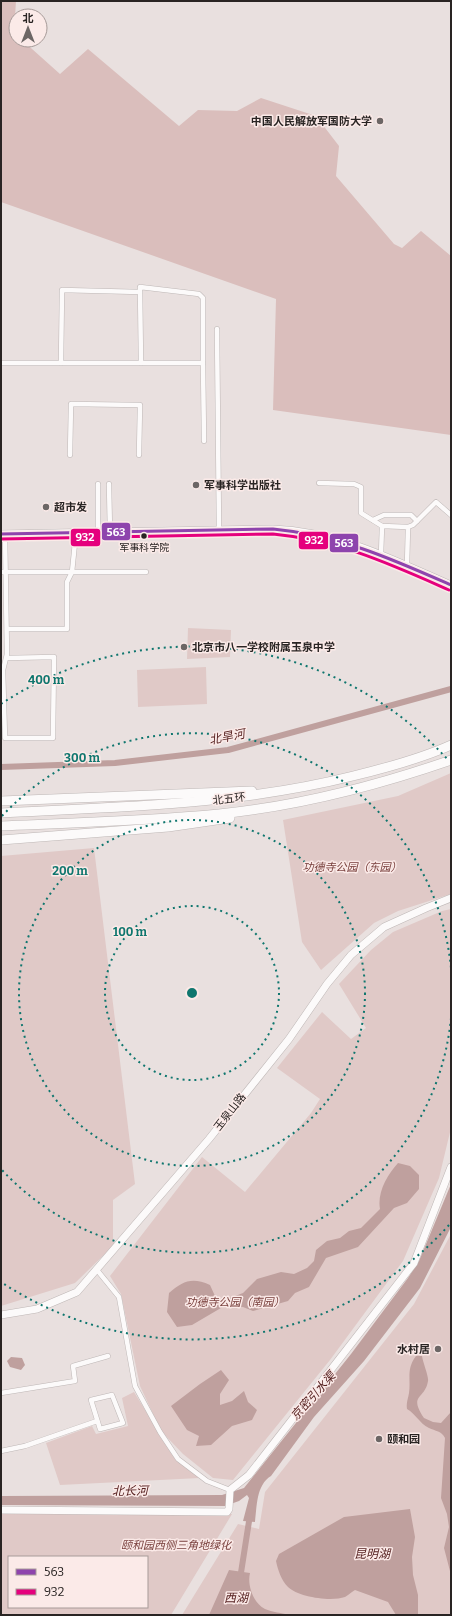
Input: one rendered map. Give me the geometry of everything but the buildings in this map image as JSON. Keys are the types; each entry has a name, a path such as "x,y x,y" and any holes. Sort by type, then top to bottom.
{"highway":[{"name":"北五环","path":"1,813 220,800 302,788 395,766 451,745"},
{"name":"北五环","path":"1,826 205,815 293,803 330,796 398,778 451,760"},
{"path":"1,801 302,788"},
{"path":"1,840 168,827 223,819 293,803"}],"street":[{"path":"142,363 140,287 199,294 203,298 204,441"},
{"path":"61,363 62,290 140,292"},
{"path":"217,329 219,530"},
{"path":"1,363 203,363"},
{"path":"70,455 71,404 140,405 139,455"},
{"path":"319,483 354,484 361,487 361,514 382,526 413,525 436,502 451,515"},
{"path":"98,484 98,532"},
{"path":"109,484 110,532"},
{"path":"373,520 384,514 411,515 417,521"},
{"path":"381,555 382,526"},
{"path":"407,566 408,526"},
{"path":"6,658 54,657 53,738 5,738 3,670 6,658 6,629 3,534 273,529 302,531 345,541 451,585"},
{"path":"6,629 67,629 67,582 72,572 76,532"},
{"path":"3,572 146,572"},
{"name":"玉泉山路","path":"1,1315 37,1309 77,1292 209,1139 289,1039 327,984 351,955 384,927 420,910 451,898"},
{"path":"1,1510 227,1512 229,1509 230,1490 249,1474 414,1263 451,1166"},
{"path":"97,1270 119,1297 135,1386 160,1432 178,1459 207,1481 230,1490"},
{"path":"1,1393 75,1381 73,1366 108,1356"},
{"path":"112,1394 123,1422 100,1429 96,1421 91,1400 112,1394"},
{"path":"1,1451 25,1446 96,1421"}],"green space":[{"path":"188,628 231,630 230,657 187,659"},
{"path":"206,667 207,704 138,707 137,670"},
{"name":"功德寺公园（东园）","path":"451,773 451,894 398,911 374,923 321,970 302,942 283,820 398,796"},
{"path":"94,848 135,1184 113,1200 113,1241 115,1244 75,1283 1,1306 1,856"},
{"name":"功德寺公园（南园）","path":"451,909 451,1128 439,1178 403,1261 330,1360 233,1480 213,1478 183,1454 161,1431 140,1386 121,1294 110,1276 202,1157 245,1192 311,1113 320,1099 277,1068 322,1012 351,1039 366,1028 339,984 371,950 393,932 442,911"},
{"name":"颐和园","path":"451,1234 451,1615 182,1615 238,1524 259,1529 265,1492 414,1304"},
{"path":"134,1392 175,1459 200,1478 60,1485 46,1443 92,1426 96,1434 128,1426 122,1398"},
{"name":"颐和园西侧三角地绿化","path":"1,1514 232,1514 171,1615 1,1615"}],"shaded area":[{"path":"1,1 16,1 16,8 8,8 8,48 31,48 60,74 88,49 179,126 198,110 237,111 261,98 316,116 339,146 336,176 394,244 402,248 421,231 451,256 451,435 273,410 276,299 1,202"}],"water":[{"path":"398,1163 410,1166 419,1175 419,1189 407,1203 394,1208 358,1247 326,1258 309,1287 295,1293 288,1301 253,1311 243,1307 226,1305 192,1325 177,1327 167,1312 169,1293 174,1289 183,1283 198,1281 210,1285 215,1296 221,1299 230,1298 243,1293 257,1279 281,1272 294,1274 307,1268 314,1261 316,1250 327,1241 340,1238 349,1231 361,1228 380,1209 379,1203 381,1191 390,1173"},
{"path":"451,1184 451,1227 420,1288 364,1361 314,1417 271,1476 262,1485 258,1497 255,1522 243,1521 249,1498 247,1495 239,1501 225,1506 1,1505 1,1496 222,1495 244,1488 351,1354 408,1278 419,1261"},
{"path":"416,1356 422,1356 428,1379 424,1391 417,1401 419,1410 424,1418 433,1422 441,1423 451,1412 451,1575 444,1548 449,1527 447,1514 441,1498 445,1438 440,1433 426,1426 407,1409 410,1370"},
{"path":"11,1357 22,1358 25,1365 21,1370 10,1367 7,1361"},
{"path":"221,1370 229,1380 220,1394 220,1405 232,1401 244,1391 248,1402 257,1410 252,1420 232,1426 211,1445 196,1446 199,1436 187,1430 171,1406"},
{"name":"昆明湖","path":"410,1509 415,1537 412,1557 413,1575 418,1595 418,1615 396,1615 388,1602 355,1590 345,1597 332,1599 307,1596 293,1591 288,1587 282,1578 276,1561 279,1554 344,1517"},
{"name":"西湖","path":"229,1570 250,1573 250,1588 257,1603 265,1609 290,1615 209,1615"}],"waterway":[{"name":"北旱河","path":"1,767 115,763 228,750 451,689"},
{"name":"京密引水渠","path":"240,1579 250,1515"}],"transit line":[{"name":"563","path":"1,534 273,529 297,532 343,542 386,557 451,585"},
{"name":"932","path":"1,539 273,534 320,542 363,554 449,590"}],"place":[{"name":"中国人民解放军国防大学","path":"380,121"},
{"name":"军事科学出版社","path":"196,485"},
{"name":"超市发","path":"46,507"},
{"name":"军事科学院","path":"144,536"},
{"name":"北京市八一学校附属玉泉中学","path":"184,647"},
{"name":"水村居","path":"438,1349"},
{"name":"颐和园","path":"379,1439"}],"water label":[{"name":"北长河","path":"130,1491"}]}
